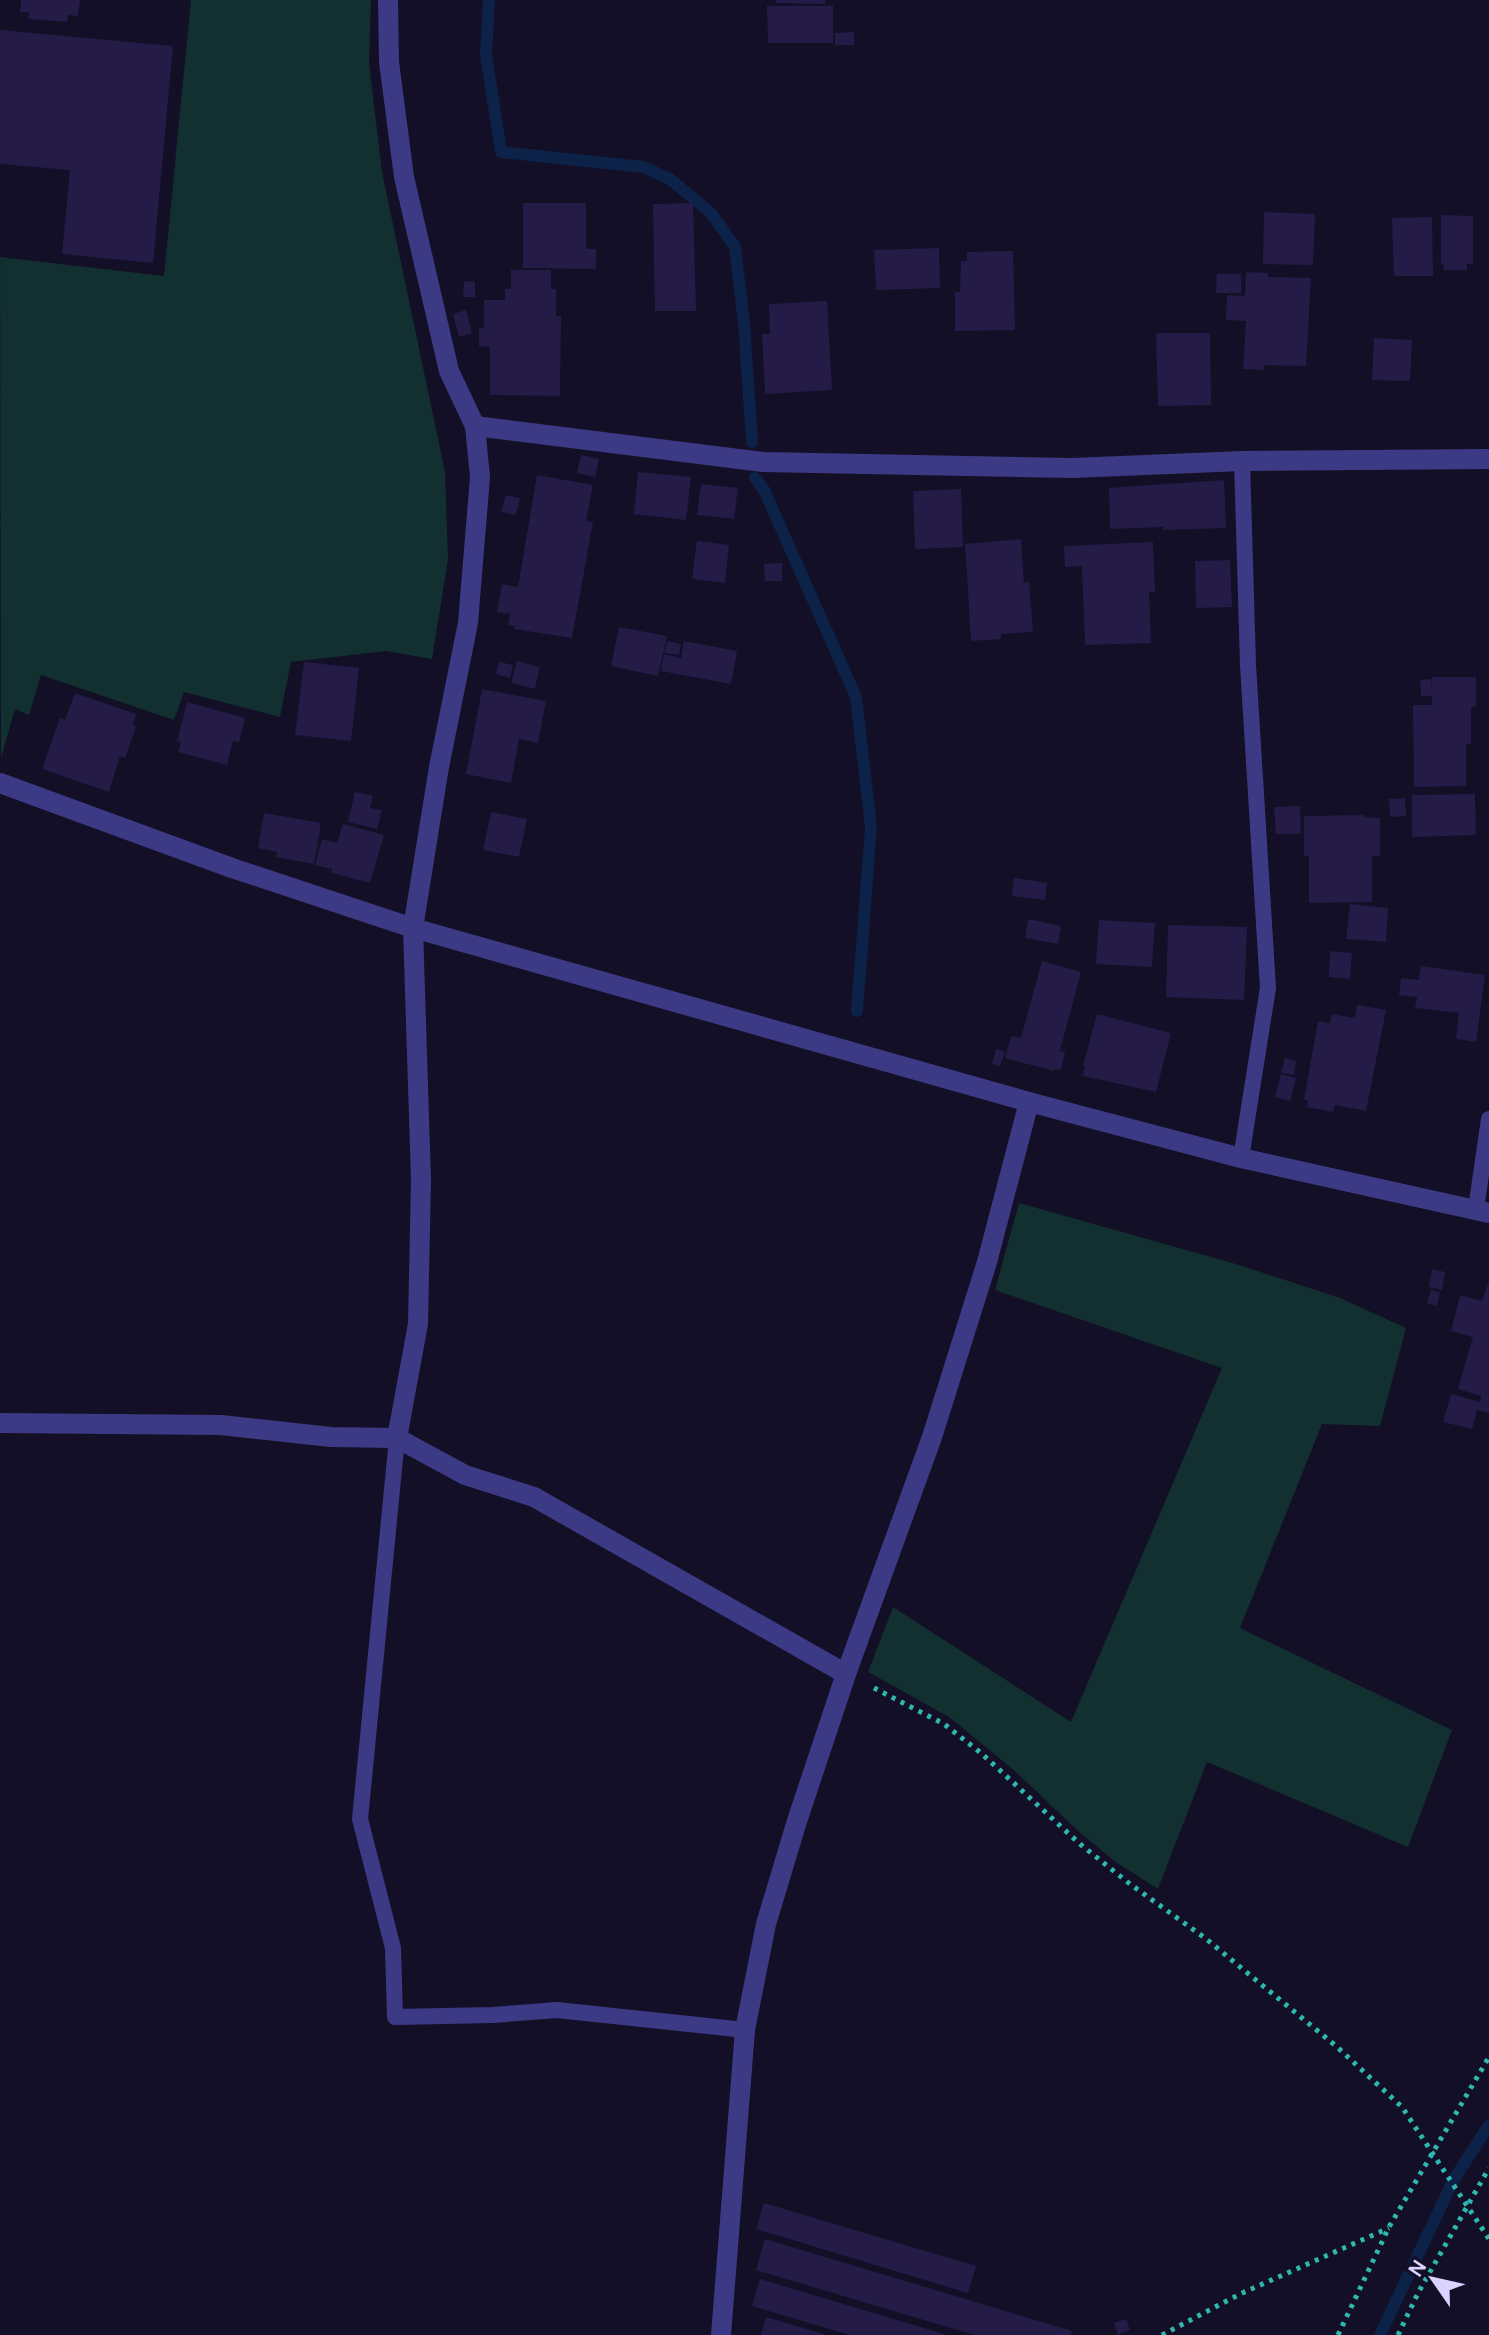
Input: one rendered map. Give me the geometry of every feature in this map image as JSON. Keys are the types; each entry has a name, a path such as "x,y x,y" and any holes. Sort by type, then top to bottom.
{"street":[{"path":"388,0 389,62 404,177 449,371 475,426 480,477 468,623 439,767 413,928 421,1180 418,1324 397,1438"},
{"path":"475,426 763,462 1072,468 1242,461 1489,459"},
{"path":"0,783 232,868 413,928 1029,1102 1241,1158 1482,1211"},
{"path":"721,2335 745,2030 766,1924 846,1674 932,1437 987,1262 1029,1102"},
{"path":"0,1423 221,1425 331,1437 397,1438 465,1475 534,1497 846,1674"}],"lane":[{"path":"1241,1158 1268,988 1248,665 1242,461"},
{"path":"1482,1211 1489,1119"},
{"path":"397,1438 360,1819 393,1948 395,2017 557,2010 745,2030"}],"path":[{"path":"846,1674 944,1724 981,1753 1080,1844 1205,1938 1336,2046 1402,2107 1489,2239"},
{"path":"1338,2335 1389,2227 1489,2057"},
{"path":"1398,2335 1418,2293 1489,2168"},
{"path":"1162,2335 1240,2294 1389,2227"}],"green space":[{"path":"191,0 371,0 369,63 382,172 445,472 448,559 432,659 386,651 291,662 280,717 184,692 174,720 41,675 29,715 15,709 1,758 0,257 164,276"},
{"path":"1019,1203 1236,1264 1340,1298 1406,1328 1380,1426 1322,1424 1240,1628 1452,1730 1408,1847 1207,1762 1158,1889 1117,1863 1015,1771 949,1717 868,1672 893,1607 1071,1722 1222,1368 995,1290"}],"building":[{"path":"21,0 80,0 78,16 68,15 67,22 28,19 29,12 20,12"},
{"path":"776,0 825,0 825,4 776,3"},
{"path":"767,6 833,6 833,43 768,43"},
{"path":"0,30 173,46 153,263 62,254 70,170 0,164"},
{"path":"854,32 854,45 835,45 835,33"},
{"path":"523,203 586,203 586,249 596,249 596,269 523,268"},
{"path":"693,203 696,311 655,311 653,204"},
{"path":"1264,212 1315,214 1313,265 1263,264"},
{"path":"1441,215 1473,216 1473,264 1467,264 1467,270 1444,270 1441,264"},
{"path":"1432,217 1433,276 1394,276 1392,218"},
{"path":"939,248 940,288 876,290 874,250"},
{"path":"1013,251 1015,330 955,331 955,292 960,292 961,261 967,261 967,252"},
{"path":"511,270 551,270 551,289 556,289 556,316 561,316 560,396 490,395 490,347 479,346 479,329 484,328 484,300 505,300 505,289 511,289"},
{"path":"1246,272 1268,273 1268,277 1311,278 1306,366 1264,365 1264,370 1243,369 1246,321 1226,320 1227,295 1245,296"},
{"path":"1217,274 1241,274 1241,293 1216,293"},
{"path":"464,281 475,282 475,297 463,297"},
{"path":"827,301 832,390 765,394 762,334 770,334 769,304"},
{"path":"466,310 472,333 459,337 453,314"},
{"path":"1156,333 1210,333 1211,405 1158,406"},
{"path":"1374,338 1412,340 1410,381 1372,380"},
{"path":"581,455 599,459 595,477 577,473"},
{"path":"638,472 691,477 686,520 634,514"},
{"path":"537,475 593,485 586,521 593,522 572,638 514,629 515,626 508,625 510,614 497,612 502,584 518,587"},
{"path":"1224,480 1226,528 1110,529 1109,488"},
{"path":"701,484 738,488 734,519 697,515"},
{"path":"961,489 963,547 915,549 913,491"},
{"path":"506,495 520,498 516,515 501,512"},
{"path":"1021,539 1024,583 1029,582 1033,632 1001,634 1001,639 971,641 965,544"},
{"path":"697,541 729,545 725,583 692,579"},
{"path":"1153,542 1155,592 1149,592 1151,643 1085,645 1082,566 1065,567 1064,546"},
{"path":"1230,560 1232,607 1196,608 1195,561"},
{"path":"782,563 782,581 765,581 764,564"},
{"path":"619,627 667,636 658,676 611,666"},
{"path":"667,641 681,644 679,655 664,653"},
{"path":"684,641 737,651 731,684 661,671 664,654 681,658"},
{"path":"517,661 540,667 535,689 511,683"},
{"path":"304,662 359,668 351,741 295,735"},
{"path":"499,662 513,665 510,678 496,674"},
{"path":"1432,677 1476,677 1476,706 1471,707 1471,744 1466,744 1466,786 1414,787 1413,705 1432,705 1432,696 1421,696 1420,680 1431,679 1432,689"},
{"path":"482,689 546,701 538,743 519,739 511,783 466,774"},
{"path":"75,693 136,714 133,725 136,727 125,758 120,756 109,792 42,769 60,718 65,720"},
{"path":"187,702 245,718 239,742 233,741 227,765 178,752 181,742 177,741"},
{"path":"355,792 373,796 370,808 382,810 377,829 348,822"},
{"path":"1475,794 1476,835 1412,837 1412,795"},
{"path":"1405,798 1406,816 1390,817 1389,799"},
{"path":"1300,806 1301,834 1276,834 1274,807"},
{"path":"491,812 527,819 519,857 483,850"},
{"path":"264,813 321,823 314,864 276,857 277,852 258,848"},
{"path":"1363,815 1380,818 1380,856 1372,856 1372,902 1309,903 1309,856 1304,856 1304,816"},
{"path":"343,824 384,835 370,883 315,865 322,839 337,843"},
{"path":"1014,878 1047,883 1045,900 1012,896"},
{"path":"1350,904 1388,908 1386,942 1346,939"},
{"path":"1028,919 1061,926 1058,944 1025,938"},
{"path":"1099,920 1155,923 1152,967 1096,964"},
{"path":"1168,925 1247,927 1244,1000 1166,997"},
{"path":"1330,951 1352,953 1350,979 1329,977"},
{"path":"1042,961 1081,972 1060,1051 1065,1052 1061,1070 1054,1071 1005,1058 1011,1036 1021,1038"},
{"path":"1421,966 1485,975 1476,1042 1456,1039 1459,1013 1415,1008 1417,997 1399,995 1401,978 1419,980"},
{"path":"1357,1005 1386,1010 1366,1111 1335,1105 1333,1112 1307,1107 1308,1101 1304,1100 1318,1021 1330,1023 1332,1014 1355,1018"},
{"path":"1097,1014 1171,1033 1156,1092 1083,1076"},
{"path":"996,1049 1005,1052 1000,1066 992,1064"},
{"path":"1285,1058 1296,1061 1294,1075 1281,1073"},
{"path":"1281,1074 1296,1078 1290,1101 1275,1097"},
{"path":"1432,1269 1445,1272 1442,1290 1429,1287"},
{"path":"1489,1280 1489,1413 1477,1410 1472,1429 1443,1422 1451,1394 1480,1402 1481,1396 1458,1389 1473,1337 1451,1331 1460,1295 1482,1301"},
{"path":"1431,1290 1440,1292 1437,1306 1427,1303"},
{"path":"764,2203 976,2266 968,2293 756,2229"},
{"path":"765,2239 1072,2331 1071,2335 974,2335 756,2270"},
{"path":"760,2279 944,2335 850,2335 752,2306"},
{"path":"766,2317 824,2334 824,2335 761,2335"},
{"path":"1126,2319 1130,2330 1118,2335 1114,2323"}],"waterway":[{"path":"489,0 486,54 501,152 643,167 670,179 711,213 735,247 752,442"},
{"path":"755,478 764,490 856,697 871,827 857,1011"},
{"path":"1380,2335 1453,2181 1489,2125"}]}
